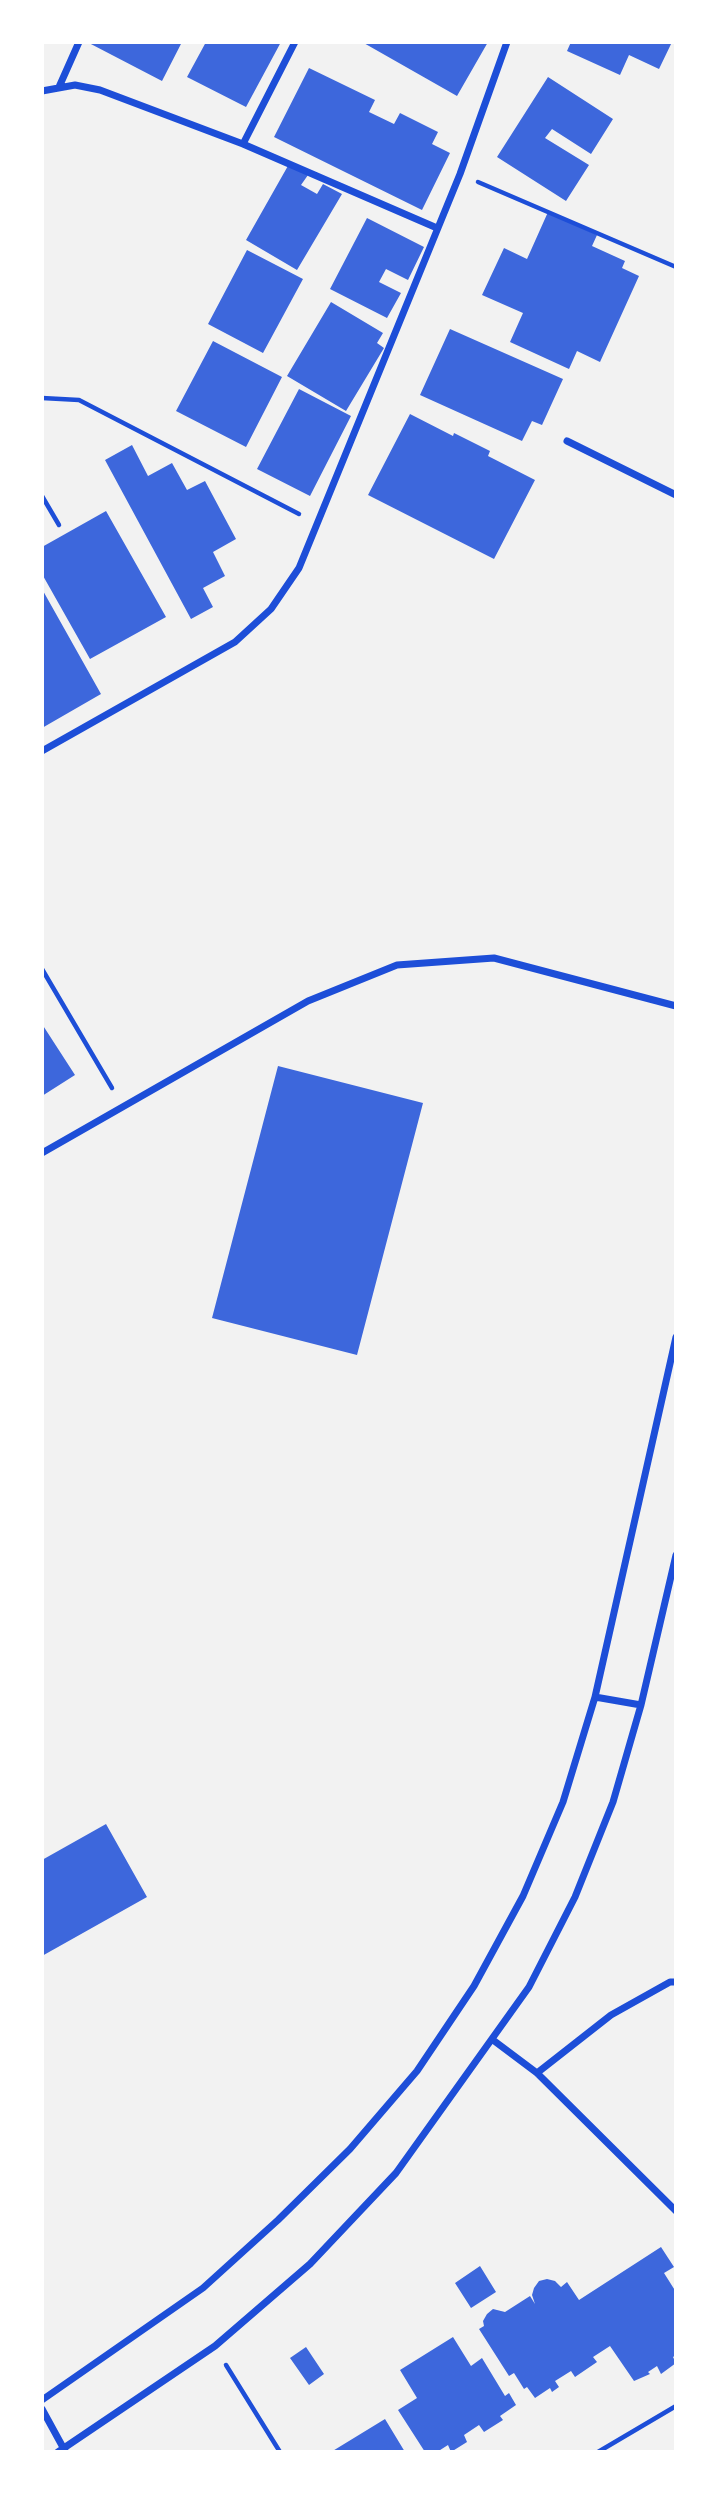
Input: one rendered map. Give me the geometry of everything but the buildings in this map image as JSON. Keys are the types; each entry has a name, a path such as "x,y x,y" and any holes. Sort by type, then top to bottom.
{"street":[{"path":"59,87 79,42"},
{"path":"243,144 295,42"},
{"path":"42,751 235,642 271,608 299,568 460,174 507,42"},
{"path":"42,91 75,85 100,90 243,144 438,228"},
{"path":"567,442 676,495"},
{"path":"42,1153 308,1001 397,965 494,958 676,1006"},
{"path":"42,2400 203,2288 278,2220 350,2149 417,2071 474,1986 523,1896 563,1802 595,1697 676,1337"},
{"path":"42,2409 63,2451 215,2346 310,2264 396,2172 529,1987 575,1897 613,1802 641,1705 676,1555"},
{"path":"595,1697 641,1705"},
{"path":"537,2073 611,2015 670,1982 676,1982"},
{"path":"493,2040 537,2073 676,2211"}],"path":[{"path":"460,174 676,267"},
{"path":"42,398 79,400 319,523"},
{"path":"42,496 59,525"},
{"path":"42,969 123,1107"},
{"path":"215,2346 280,2452"},
{"path":"598,2452 676,2406"}]}
